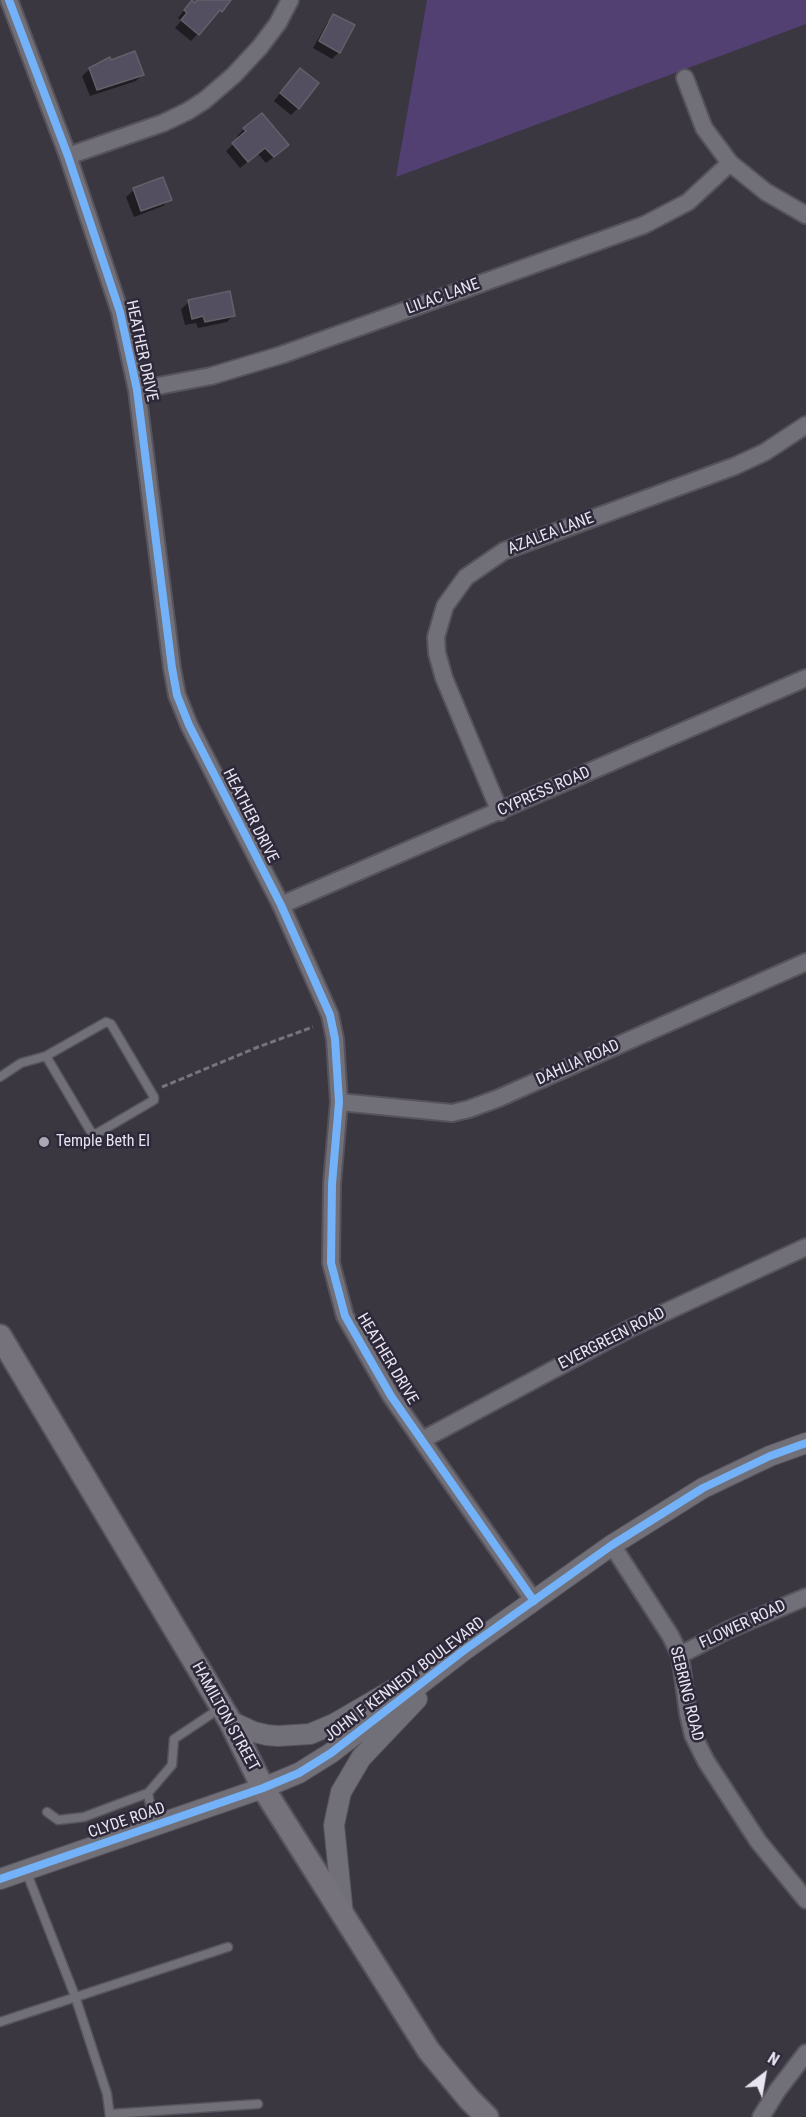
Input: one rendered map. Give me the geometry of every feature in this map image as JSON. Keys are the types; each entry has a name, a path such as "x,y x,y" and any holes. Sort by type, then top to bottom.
{"main road":[{"name":"HAMILTON STREET","path":"0,1336 226,1714 263,1788 429,2051 468,2099 487,2117"}],"street":[{"name":"HEATHER DRIVE","path":"9,0 68,156 120,312 137,390 177,695 189,725 281,905 330,1015 335,1039 339,1102 332,1184 331,1263 345,1316 391,1396 534,1601"},
{"path":"68,156 163,123 205,100 234,75 260,47 278,23 290,0"},
{"path":"685,78 704,128 730,163 766,192 806,215"},
{"name":"LILAC LANE","path":"137,390 211,376 281,355 644,225 688,202 730,163"},
{"name":"AZALEA LANE","path":"500,812 444,678 437,653 436,637 445,606 466,577 504,551 735,466 765,452 806,425"},
{"name":"CYPRESS ROAD","path":"281,905 806,678"},
{"name":"DAHLIA ROAD","path":"339,1102 452,1113 469,1109 806,962"},
{"name":"EVERGREEN ROAD","path":"422,1440 631,1328 806,1247"},
{"name":"JOHN F KENNEDY BOULEVARD","path":"263,1788 299,1773 331,1753 463,1652 612,1545 702,1488 770,1456 806,1443"},
{"name":"SEBRING ROAD","path":"612,1545 680,1654 690,1724 706,1761 758,1841 806,1900"},
{"name":"FLOWER ROAD","path":"680,1654 728,1630 806,1597"},
{"path":"226,1714 254,1732 278,1736 310,1734 334,1724 463,1652"},
{"path":"343,1915 334,1825 341,1792 361,1758 463,1652"},
{"name":"CLYDE ROAD","path":"0,1879 263,1788"},
{"path":"761,2117 777,2091 806,2053"}],"lane":[{"path":"0,1077 21,1063 46,1056 106,1022 111,1024 154,1100 96,1134 91,1132 46,1056"},
{"path":"47,1812 58,1820 84,1816 148,1793 172,1765 174,1739 226,1714"},
{"path":"148,1793 154,1826"},
{"path":"26,1871 75,1996 107,2094 110,2115 258,2104"},
{"path":"0,2022 228,1947"}],"path":[{"path":"151,1092 258,1047 313,1027"}],"shaded area":[{"path":"427,0 806,0 806,24 396,177"}],"building":[{"path":"192,0 195,3 197,0 231,0 199,35 181,20 187,13 184,10"},
{"path":"333,14 355,25 340,53 319,41"},
{"path":"135,51 144,75 97,90 89,68 110,57 111,60"},
{"path":"300,68 319,83 299,109 280,93"},
{"path":"262,113 289,145 274,157 265,148 248,162 232,143 246,131 243,128"},
{"path":"163,177 172,200 141,211 133,188"},
{"path":"230,291 235,316 205,322 203,316 192,319 188,300"}],"cycle path":[{"path":"9,0 68,156 120,312 137,390 177,695 189,725 281,905 330,1015 335,1039 339,1102 332,1184 331,1263 345,1316 391,1396 534,1601"},
{"path":"0,1879 263,1788 299,1773 331,1753 463,1651 612,1545 703,1488 770,1456 806,1443"}],"place":[{"name":"Temple Beth El","path":"44,1142"}]}
